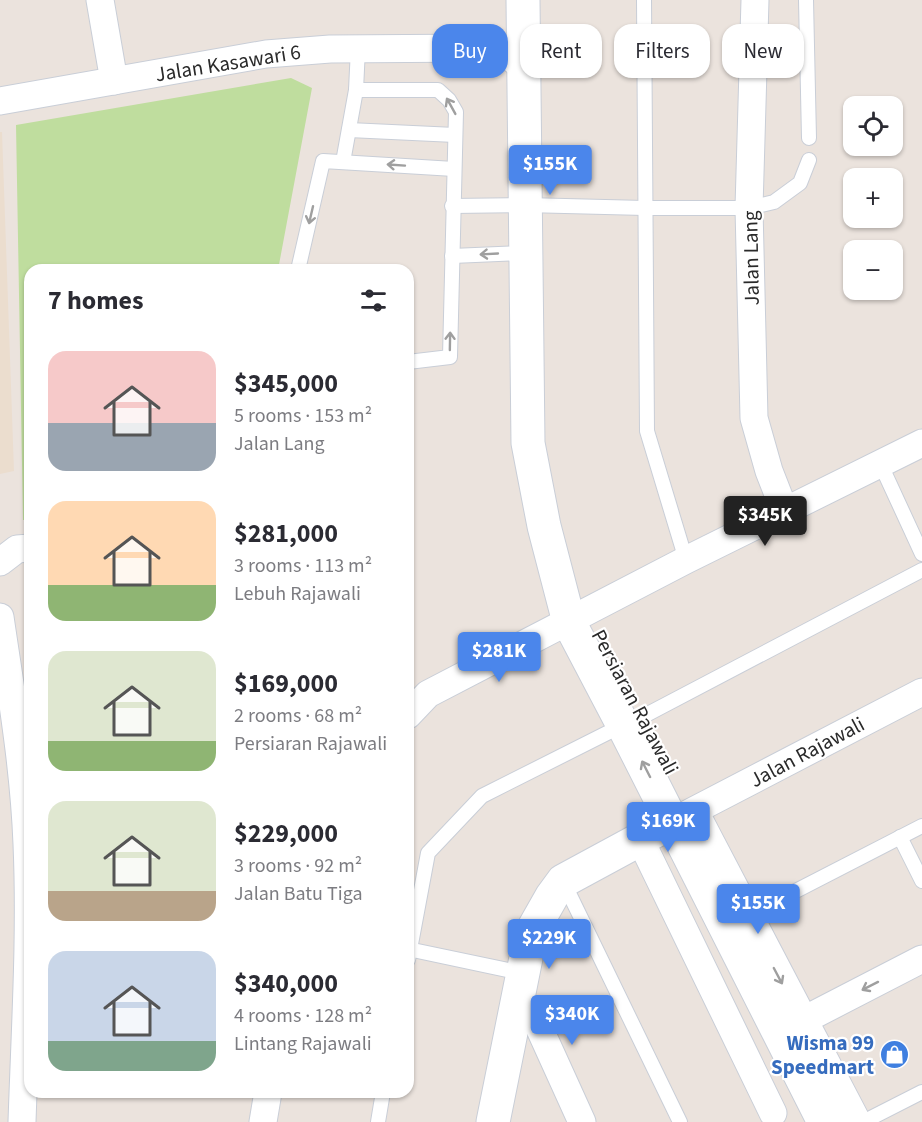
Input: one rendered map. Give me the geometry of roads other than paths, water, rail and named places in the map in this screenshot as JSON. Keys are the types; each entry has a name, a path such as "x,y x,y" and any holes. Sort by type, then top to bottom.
{"street":[{"path":"100,0 114,81"},
{"name":"Jalan Lang","path":"755,0 749,208 754,418 769,471 785,512"},
{"path":"508,30 524,3"},
{"name":"Persiaran Rajawali","path":"524,3 524,24"},
{"name":"Jalan Kasawari 6","path":"0,101 266,54 358,48 432,47"},
{"path":"508,56 520,65"},
{"name":"Persiaran Rajawali","path":"524,78 528,443 544,526 558,574 578,617 682,817 798,1071 824,1122"},
{"path":"414,709 429,694 686,560 922,443"},
{"path":"0,562 17,549 24,548"},
{"path":"0,617 24,753"},
{"name":"Jalan Rajawali","path":"682,817 922,692"},
{"path":"493,1122 531,933 552,896 563,881 682,817"},
{"name":"Persiaran Rajawali","path":"682,817 747,916 854,1122"},
{"path":"640,839 774,1117"},
{"path":"802,1021 922,959"},
{"path":"22,1122 12,1067 24,981"},
{"path":"514,1009 537,1025 582,1122"},
{"path":"774,1117 798,1071"},
{"path":"263,1122 267,1098"}],"lane":[{"path":"644,0 646,431 686,560"},
{"path":"806,0 809,138"},
{"path":"343,162 356,90 358,48"},
{"path":"356,90 438,90 449,100 456,112 450,357 414,361"},
{"path":"349,130 455,135"},
{"path":"452,206 749,208 774,202 800,183 809,160"},
{"path":"299,264 323,161 454,169"},
{"path":"452,256 525,253"},
{"path":"881,465 922,554"},
{"path":"414,928 429,853 482,796 633,721 922,570"},
{"path":"747,916 922,826"},
{"path":"900,837 922,880"},
{"path":"563,881 680,1122"},
{"path":"414,954 522,973"},
{"path":"863,1122 922,1092"},
{"path":"378,1122 382,1098"}],"place":[{"name":"Wisma 99 Speedmart","path":"895,1055"}]}
